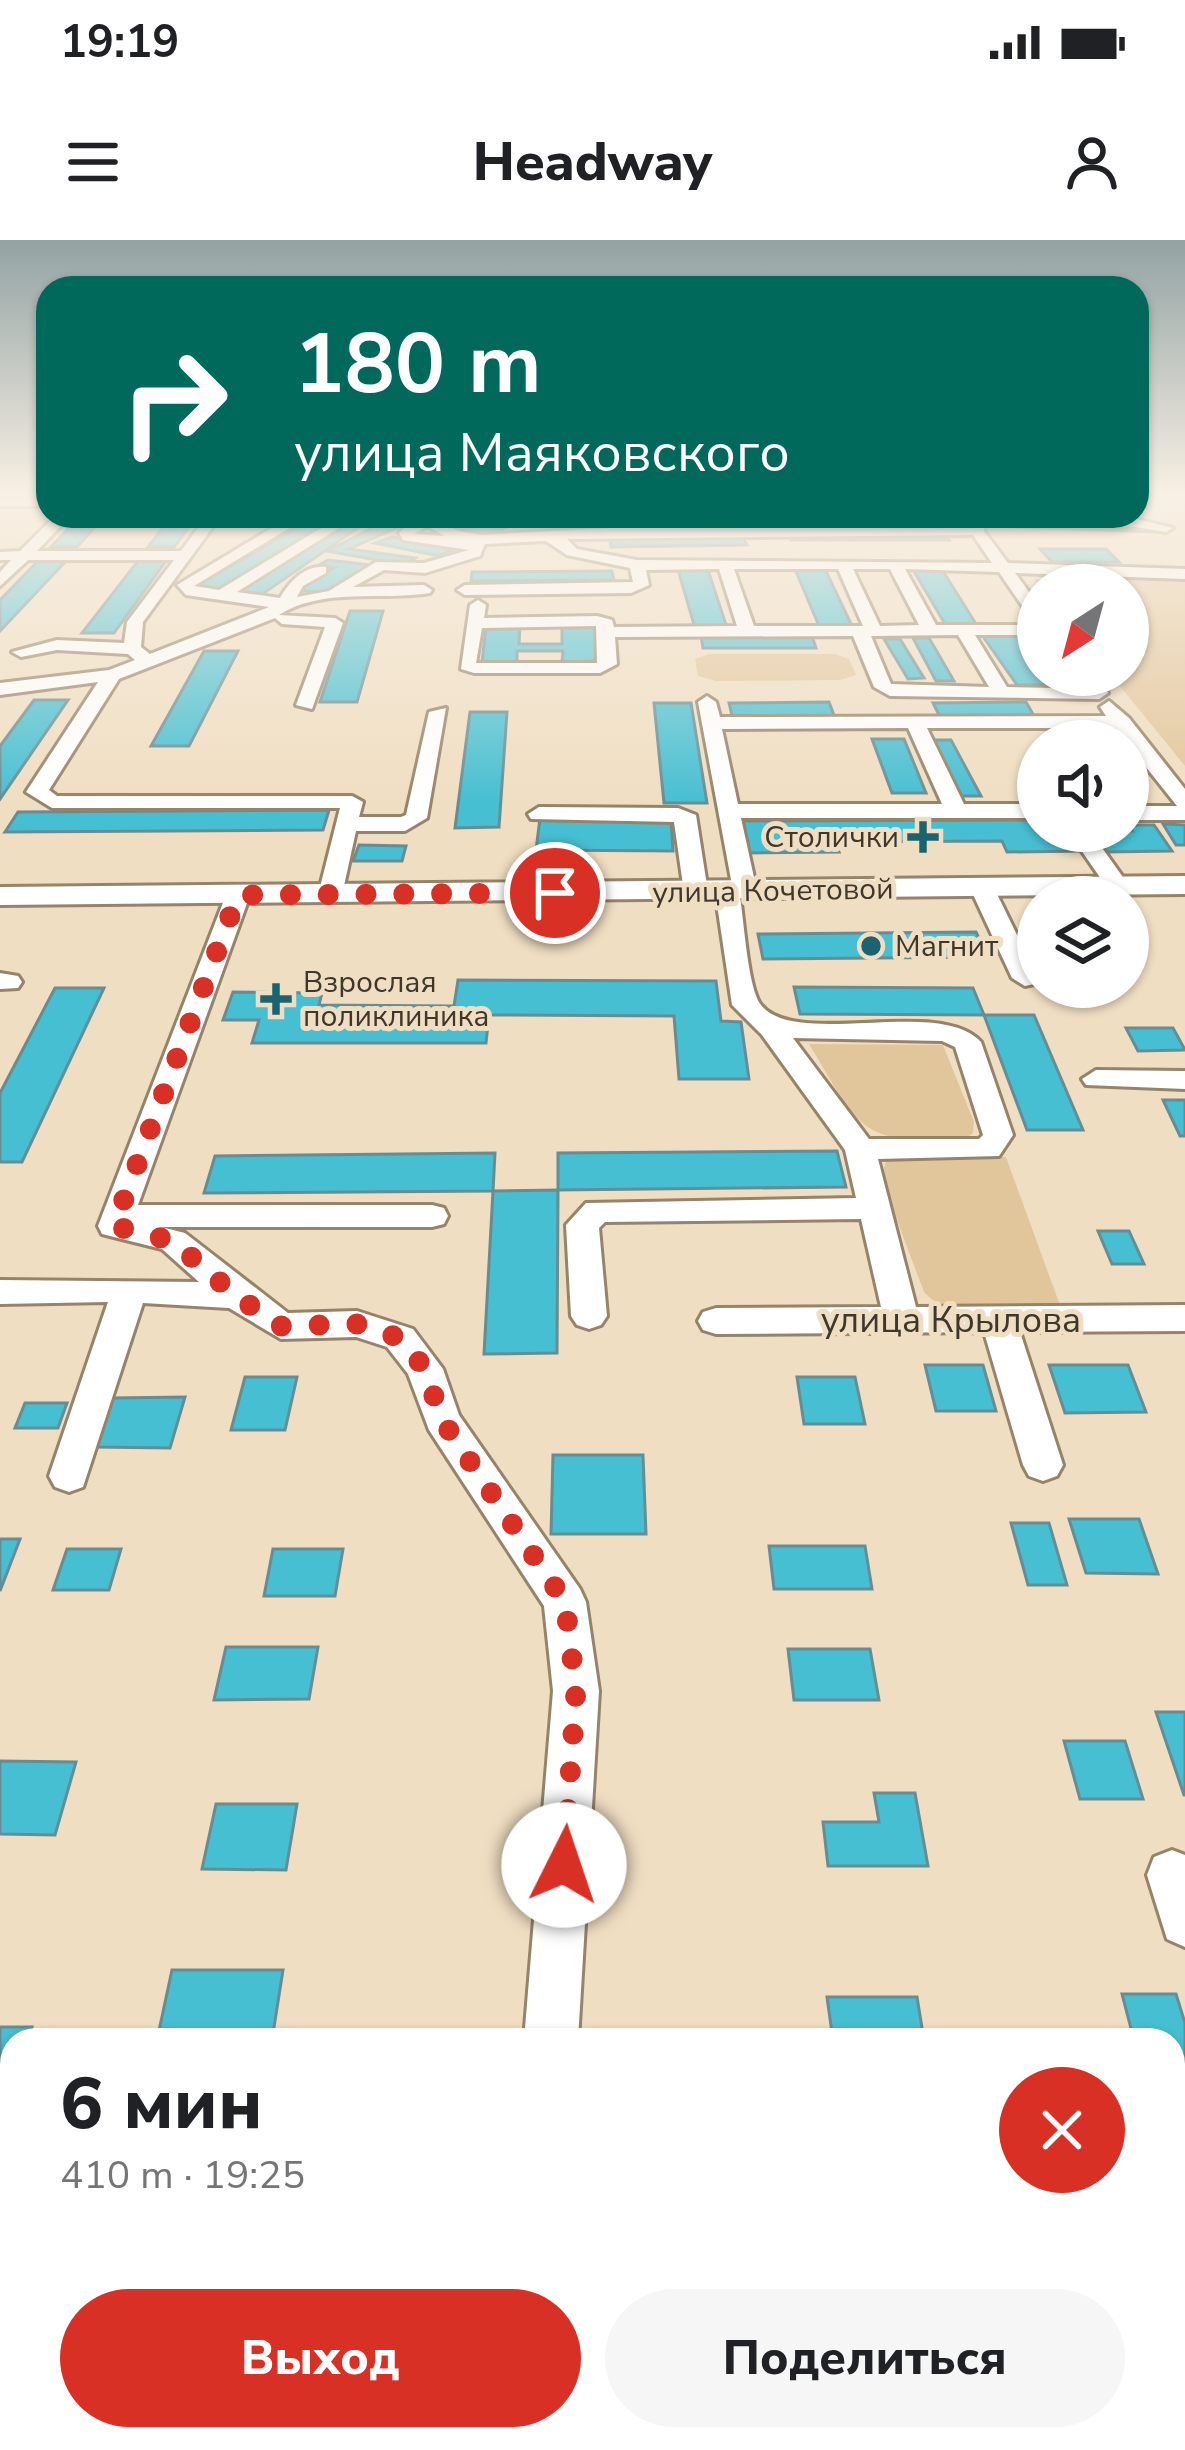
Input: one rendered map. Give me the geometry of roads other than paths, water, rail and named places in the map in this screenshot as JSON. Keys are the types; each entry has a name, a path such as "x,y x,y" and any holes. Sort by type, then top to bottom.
{"main road":[{"name":"улица Кочетовой","path":"1149,886 1185,885"},
{"name":"улица Кочетовой","path":"0,896 1017,887"}],"street":[{"path":"132,649 135,622 154,597"},
{"path":"219,597 285,604 318,597"},
{"path":"0,689 112,675 261,620 289,597"},
{"path":"736,597 747,632"},
{"path":"855,597 883,687 897,692 1017,692"},
{"path":"912,597 929,630"},
{"path":"477,614 596,621 605,624 606,632 608,664 600,668 467,665 477,614"},
{"path":"261,620 335,623 305,705"},
{"path":"963,630 1002,692"},
{"path":"606,632 1017,630"},
{"path":"0,676 13,647 132,649 148,662"},
{"path":"112,675 38,792 52,802 352,802 330,895"},
{"path":"1101,696 1120,720"},
{"path":"347,824 405,824 416,818 439,712"},
{"path":"723,891 729,811 709,712 915,723 1017,722"},
{"path":"915,723 956,811"},
{"path":"1149,757 1185,803"},
{"path":"729,811 1017,811"},
{"path":"1149,813 1185,813"},
{"path":"539,814 678,815 688,820 723,891 746,1005 772,1029 860,1148 902,1320"},
{"path":"982,888 1017,961"},
{"path":"69,1475 122,1290 116,1221 238,895"},
{"path":"772,1029 947,1033 967,1042 998,1135 988,1150 860,1148"},
{"path":"1096,1079 1185,1080"},
{"path":"589,1316 582,1225 597,1211 875,1208"},
{"path":"116,1221 432,1216"},
{"path":"116,1221 173,1241 236,1296 281,1326 357,1324 400,1338 425,1369 442,1420 565,1602 576,1690 552,2028"},
{"path":"0,1292 122,1290 236,1296"},
{"name":"улица Крылова","path":"716,1322 1185,1318"},
{"path":"998,1319 1043,1465"}],"place":[{"name":"Столички","path":"923,837"},
{"name":"Магнит","path":"871,946"},
{"name":"Взрослая поликлиника","path":"276,999"}]}
